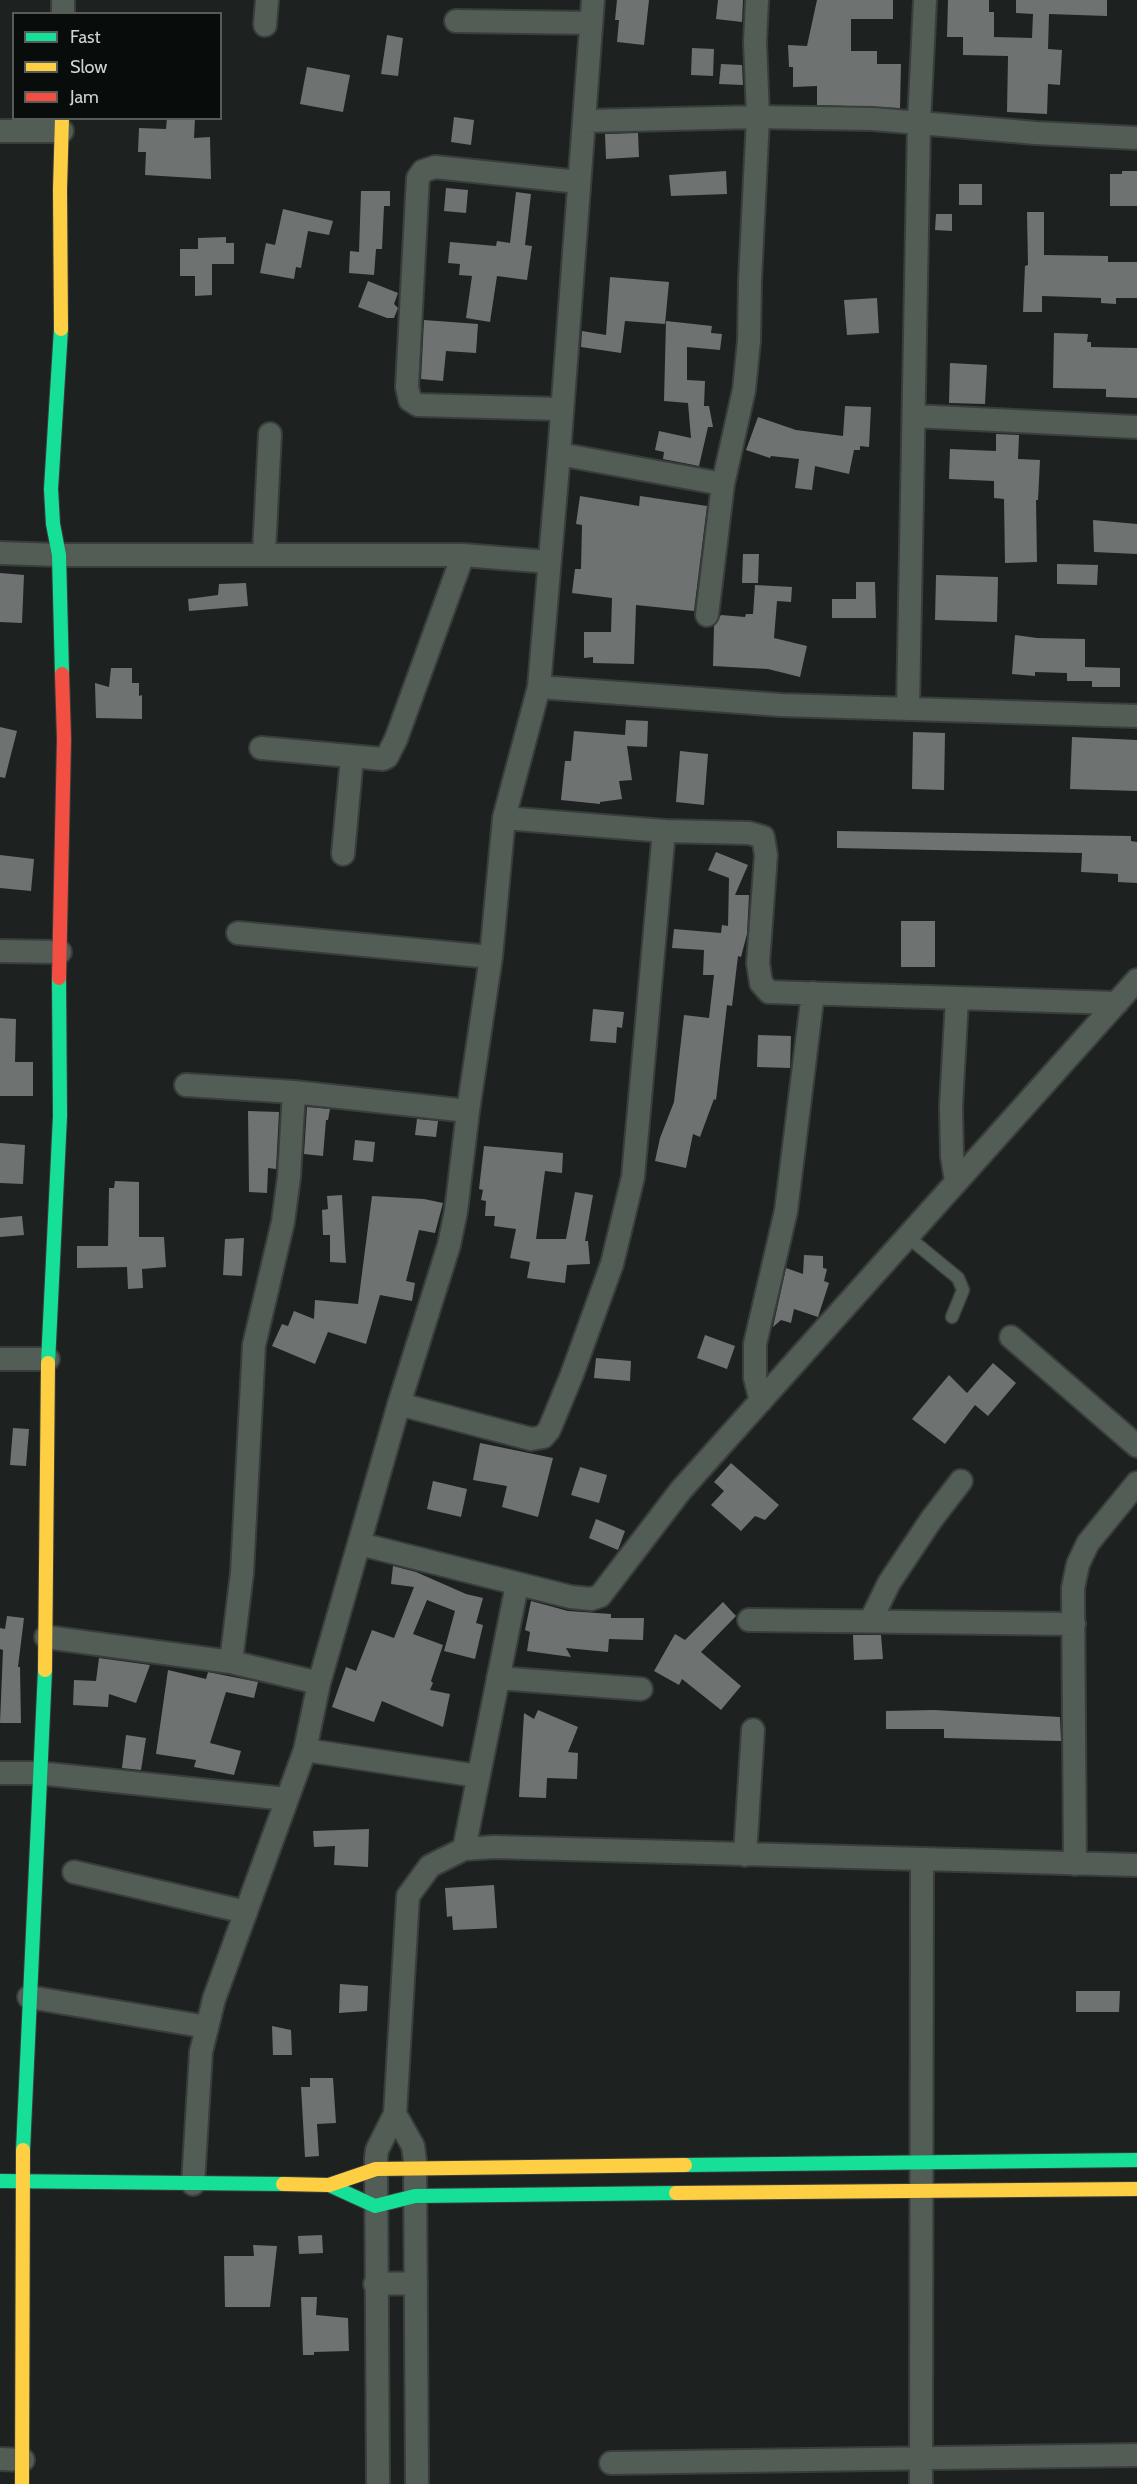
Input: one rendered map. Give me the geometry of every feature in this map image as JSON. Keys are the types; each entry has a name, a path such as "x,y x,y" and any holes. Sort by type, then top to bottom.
{"street":[{"path":"265,26 267,0"},
{"path":"193,2184 201,2052 214,1999 305,1750 319,1683 399,1404 449,1245 456,1211 491,957 504,818 539,687 593,0"},
{"path":"707,615 723,484 744,390 748,351 758,117 755,42 757,0"},
{"path":"908,709 919,123 925,0"},
{"path":"456,21 590,23"},
{"path":"584,121 758,117 873,119 1137,138"},
{"path":"0,131 62,124 60,189 62,320 51,489 53,524 59,555 63,739 60,1116 48,1359 46,1637 38,1773 22,2181 22,2484"},
{"path":"561,410 418,405 410,400 407,387 418,178 423,171 435,167 579,182"},
{"path":"914,416 1137,427"},
{"path":"264,553 270,434"},
{"path":"559,454 723,484"},
{"path":"0,553 463,555 549,562"},
{"path":"261,748 383,759 389,754 463,555"},
{"path":"539,687 781,705 1137,716"},
{"path":"343,854 352,757"},
{"path":"504,818 664,831 749,833 764,837 766,855 758,963 761,983 769,992 1117,1004"},
{"path":"399,1404 531,1439 543,1437 549,1430 612,1264 633,1177 664,831"},
{"path":"238,933 491,957"},
{"path":"0,951 60,952"},
{"path":"360,1544 571,1598 591,1599 600,1596 681,1490 1137,980"},
{"path":"761,1401 755,1378 755,1344 786,1211 813,993"},
{"path":"956,1181 952,1156 951,1106 957,999"},
{"path":"186,1085 294,1092 468,1111"},
{"path":"231,1662 242,1573 254,1345 283,1222 289,1177 294,1092"},
{"path":"1011,1337 1137,1446"},
{"path":"0,1359 48,1359"},
{"path":"871,1620 889,1583 931,1520 962,1481"},
{"path":"1075,1864 1073,1588 1078,1564 1088,1543 1137,1483"},
{"path":"464,1849 517,1585"},
{"path":"749,1620 1074,1624"},
{"path":"46,1637 231,1662 319,1683"},
{"path":"498,1678 641,1689"},
{"path":"746,1855 753,1730"},
{"path":"305,1750 478,1776"},
{"path":"0,1773 38,1773 287,1799"},
{"path":"378,2484 375,2284 377,2150 394,2114 408,1896 429,1866 464,1849 494,1847 1137,1865"},
{"path":"921,2484 922,1860"},
{"path":"74,1872 246,1912"},
{"path":"30,1996 207,2027"},
{"path":"394,2114 413,2146 415,2169 417,2484"},
{"path":"0,2181 328,2185 376,2169 1137,2160"},
{"path":"328,2185 375,2206 415,2196 1137,2189"},
{"path":"375,2284 416,2283"},
{"path":"611,2463 1137,2455"},
{"path":"0,2459 23,2460"}],"lane":[{"path":"908,1237 958,1278 963,1290 952,1317"}],"building":[{"path":"617,0 649,0 644,45 617,42 619,20 615,20"},
{"path":"718,0 743,0 742,22 716,19"},
{"path":"817,0 893,0 893,19 851,19 851,51 877,51 877,64 901,64 900,108 817,105 817,86 793,87 793,67 789,67 788,45 807,46"},
{"path":"948,0 989,0 989,12 994,12 994,37 1032,38 1033,14 1016,13 1016,0 1107,0 1107,16 1049,14 1048,49 1062,50 1060,85 1048,84 1047,114 1007,112 1008,56 963,55 963,37 947,37"},
{"path":"387,35 403,38 398,76 381,74"},
{"path":"692,48 714,49 713,76 691,75"},
{"path":"721,64 742,65 743,85 719,84"},
{"path":"307,67 350,75 343,112 300,104"},
{"path":"454,117 474,120 471,145 451,142"},
{"path":"167,120 195,120 194,138 210,137 211,179 145,175 146,152 138,152 139,128 166,129"},
{"path":"638,133 639,157 606,159 605,134"},
{"path":"726,171 727,194 671,196 669,175"},
{"path":"1122,171 1137,171 1137,206 1110,206 1110,174 1122,174"},
{"path":"959,184 982,184 982,205 959,205"},
{"path":"446,188 468,190 466,213 444,211"},
{"path":"361,191 390,191 390,206 384,206 382,249 376,249 374,275 349,273 350,251 359,252"},
{"path":"516,192 531,194 525,245 532,246 527,280 497,276 490,322 466,318 472,276 459,275 460,264 448,263 450,242 496,246 497,241 510,243"},
{"path":"283,209 333,221 329,235 308,231 301,268 296,267 294,279 260,273 266,243 275,245"},
{"path":"1027,212 1044,212 1044,255 1108,256 1108,262 1137,262 1137,298 1116,298 1116,304 1101,303 1101,298 1042,296 1042,312 1023,312 1025,266 1028,265"},
{"path":"936,214 952,214 952,231 935,230"},
{"path":"226,237 226,243 234,243 234,264 212,264 212,295 195,296 195,276 180,276 180,249 198,249 198,238"},
{"path":"610,277 669,282 665,324 625,321 621,353 581,347 582,331 606,335"},
{"path":"368,281 398,293 394,304 398,308 394,318 387,318 358,307"},
{"path":"877,298 879,333 847,335 844,300"},
{"path":"424,320 478,324 476,353 446,351 443,381 421,379"},
{"path":"666,321 712,326 711,333 722,334 720,350 687,347 687,380 705,381 704,406 709,406 713,427 708,427 699,466 663,459 664,452 655,450 659,431 691,438 688,403 664,401"},
{"path":"1054,333 1088,334 1087,342 1091,342 1091,347 1137,348 1137,398 1106,397 1106,389 1053,388"},
{"path":"950,363 987,365 985,404 949,403"},
{"path":"845,406 871,407 869,447 860,446 860,450 854,450 849,474 815,466 812,490 795,488 799,459 771,456 770,458 746,450 758,417 796,430 843,436"},
{"path":"996,434 1019,435 1018,459 1040,460 1038,500 1036,500 1037,562 1005,563 1004,499 994,498 994,481 949,479 950,449 996,451"},
{"path":"580,496 639,506 640,496 707,506 694,611 636,605 634,664 593,663 593,657 584,658 584,632 611,632 612,598 572,593 575,569 581,569 582,525 576,524"},
{"path":"1093,520 1137,524 1137,554 1094,552"},
{"path":"743,554 759,554 758,583 742,583"},
{"path":"1057,564 1098,565 1097,585 1057,584"},
{"path":"0,573 24,575 22,623 0,622"},
{"path":"936,575 998,577 997,622 935,620"},
{"path":"856,582 875,582 876,618 832,618 832,599 856,599"},
{"path":"246,583 248,606 189,611 188,599 218,595 219,584"},
{"path":"755,585 792,587 791,602 777,601 774,638 807,646 800,677 768,669 713,666 714,626 721,615 745,617 746,614 753,614"},
{"path":"1015,635 1085,639 1085,667 1120,668 1120,687 1092,687 1092,681 1067,681 1067,673 1035,672 1035,676 1012,674"},
{"path":"111,668 132,668 132,683 139,683 139,696 142,695 142,719 96,718 95,683 109,687"},
{"path":"626,720 648,721 647,747 627,746 632,780 619,781 622,799 600,802 600,804 561,800 565,761 571,761 574,731 625,735"},
{"path":"0,727 17,731 5,778 0,777"},
{"path":"913,732 945,733 944,790 912,789"},
{"path":"1072,737 1137,740 1137,791 1070,789"},
{"path":"680,751 708,754 704,805 676,802"},
{"path":"837,831 1131,836 1131,841 1137,842 1137,883 1118,882 1118,874 1081,872 1082,853 837,848"},
{"path":"716,852 748,865 735,895 749,895 747,934 741,957 738,956 732,1006 727,1005 716,1100 714,1099 700,1137 693,1134 686,1168 655,1161 660,1138 674,1102 684,1015 709,1018 714,975 703,975 704,950 672,948 674,929 721,933 722,925 728,926 729,878 708,870"},
{"path":"0,855 34,859 31,891 0,888"},
{"path":"901,921 935,921 935,967 901,967"},
{"path":"593,1009 624,1012 622,1028 617,1027 616,1043 590,1041"},
{"path":"0,1018 16,1019 15,1062 33,1062 33,1096 0,1096"},
{"path":"758,1035 791,1036 790,1068 757,1067"},
{"path":"307,1107 330,1109 328,1120 326,1120 323,1156 304,1154"},
{"path":"248,1111 279,1112 276,1169 268,1168 267,1193 249,1192"},
{"path":"417,1119 438,1121 436,1137 415,1135"},
{"path":"355,1140 375,1142 373,1162 353,1160"},
{"path":"0,1143 25,1145 23,1184 0,1183"},
{"path":"484,1146 563,1153 562,1173 545,1171 536,1239 566,1239 575,1192 593,1195 585,1241 588,1241 590,1264 567,1265 565,1283 527,1278 530,1262 510,1258 516,1229 494,1226 495,1216 485,1216 486,1201 481,1200 483,1190 479,1189"},
{"path":"115,1181 139,1182 139,1237 164,1237 166,1267 142,1269 143,1288 128,1289 127,1267 77,1268 77,1246 108,1246 109,1188 114,1188"},
{"path":"342,1195 346,1263 330,1262 330,1235 323,1235 322,1210 328,1209 327,1196"},
{"path":"372,1196 424,1199 443,1203 435,1233 419,1230 406,1281 415,1283 412,1301 380,1295 366,1344 328,1332 315,1364 272,1346 282,1324 288,1326 294,1311 314,1319 315,1300 358,1304"},
{"path":"22,1216 24,1235 0,1237 0,1218"},
{"path":"244,1238 242,1276 223,1275 225,1239"},
{"path":"804,1255 823,1256 823,1268 827,1269 824,1281 829,1283 818,1317 794,1309 791,1323 781,1320 773,1327 786,1268 803,1274"},
{"path":"705,1335 735,1346 727,1369 697,1358"},
{"path":"596,1358 631,1361 630,1381 594,1378"},
{"path":"993,1363 1016,1383 988,1416 975,1405 945,1444 912,1419 949,1375 967,1393"},
{"path":"13,1428 29,1429 26,1466 10,1465"},
{"path":"480,1443 553,1458 538,1517 502,1507 507,1486 473,1480"},
{"path":"731,1463 779,1505 765,1520 755,1516 741,1531 711,1505 724,1491 714,1482"},
{"path":"580,1467 607,1475 599,1503 571,1495"},
{"path":"433,1481 467,1489 461,1517 427,1509"},
{"path":"596,1519 625,1531 618,1550 589,1538"},
{"path":"393,1566 416,1572 466,1594 483,1598 476,1623 483,1625 475,1659 444,1651 455,1611 427,1600 413,1634 443,1645 430,1690 450,1694 443,1727 382,1701 374,1722 332,1707 346,1667 356,1671 372,1630 394,1638 414,1587 391,1584"},
{"path":"531,1601 568,1611 611,1614 611,1618 644,1618 643,1640 609,1639 608,1652 566,1648 571,1657 527,1651 530,1632 525,1630"},
{"path":"723,1602 736,1616 701,1652 741,1686 721,1710 682,1679 679,1685 654,1671 675,1634 685,1640"},
{"path":"7,1616 24,1618 18,1667 20,1667 21,1723 0,1723 3,1650 0,1649 0,1628 5,1629"},
{"path":"853,1635 881,1635 883,1659 854,1660"},
{"path":"99,1658 150,1665 136,1703 109,1694 108,1707 73,1705 74,1680 96,1681"},
{"path":"168,1670 206,1679 208,1672 258,1682 254,1698 226,1692 210,1743 241,1751 234,1775 194,1767 196,1760 156,1754"},
{"path":"538,1710 578,1727 568,1752 578,1753 577,1779 547,1778 546,1798 519,1797 524,1713 534,1719"},
{"path":"934,1710 1060,1717 1061,1741 944,1738 944,1729 886,1729 886,1711"},
{"path":"126,1735 146,1738 141,1770 122,1768"},
{"path":"369,1829 368,1867 334,1865 335,1846 314,1847 313,1831"},
{"path":"494,1885 497,1928 453,1930 452,1916 447,1917 445,1888"},
{"path":"340,1984 368,1986 367,2011 339,2013"},
{"path":"1076,1991 1120,1991 1119,2012 1076,2012"},
{"path":"272,2026 291,2030 292,2055 273,2055"},
{"path":"310,2078 333,2078 336,2123 317,2124 319,2156 305,2157 301,2087 310,2087"},
{"path":"322,2235 323,2253 299,2254 298,2236"},
{"path":"253,2245 277,2246 270,2307 225,2307 224,2256 254,2256"},
{"path":"301,2297 317,2297 316,2315 348,2318 349,2351 314,2352 314,2355 303,2355"}],"traffic: fast":[{"path":"61,329 51,489 53,524 59,555 62,674"},
{"path":"48,1363 60,1116 59,978"},
{"path":"23,2150 45,1670"},
{"path":"685,2165 1137,2160"},
{"path":"1,2181 283,2184"},
{"path":"329,2185 375,2206 415,2196 676,2193"}],"traffic: slow":[{"path":"61,329 62,120"},
{"path":"45,1670 48,1363"},
{"path":"22,2484 23,2150"},
{"path":"283,2184 329,2185 376,2169 685,2165"},
{"path":"676,2193 1137,2189"}],"traffic: jam":[{"path":"59,978 64,739 62,674"}]}
